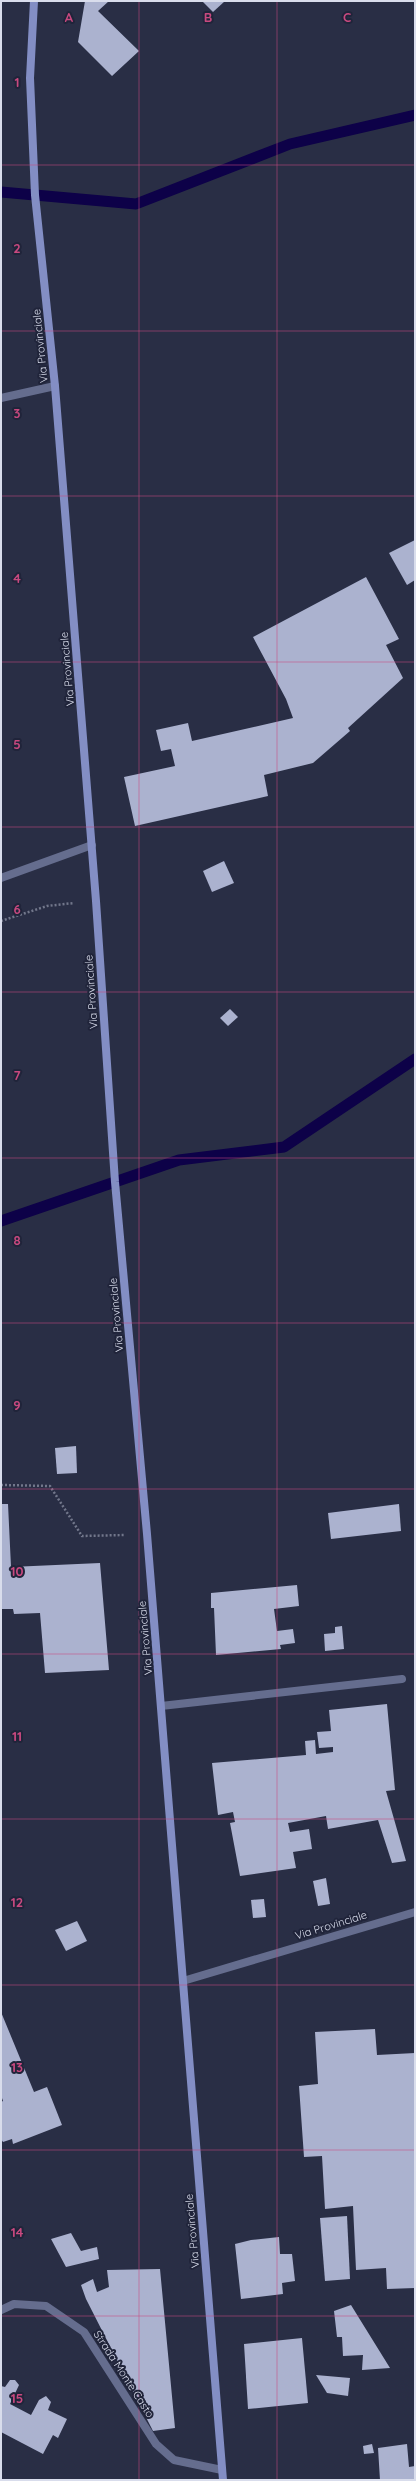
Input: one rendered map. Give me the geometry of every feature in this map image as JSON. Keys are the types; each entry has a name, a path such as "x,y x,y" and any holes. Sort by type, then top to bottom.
{"main road":[{"name":"Via Provinciale","path":"34,1 30,78 35,195 55,386 92,845 115,1182 147,1534 223,2480"}],"street":[{"path":"1,398 55,386"},
{"path":"1,878 92,845"},
{"path":"161,1706 402,1679"},
{"name":"Via Provinciale","path":"183,1981 415,1912"},
{"name":"Strada Monte Casto","path":"1,2310 14,2304 46,2306 84,2332 156,2444 174,2460 222,2470"}],"path":[{"path":"1,921 47,906 96,901"},
{"path":"1,1485 50,1486 82,1536 147,1534"}],"building":[{"path":"85,1 109,1 98,11 139,51 112,76 78,42"},
{"path":"202,1 225,1 213,12"},
{"path":"415,540 415,580 407,585 389,553"},
{"path":"366,577 399,639 386,645 403,678 348,728 350,731 313,763 264,775 268,796 135,826 124,777 175,766 171,749 161,751 156,730 188,723 192,741 293,718 286,699 253,637"},
{"path":"224,861 234,883 212,892 203,871"},
{"path":"230,1009 238,1017 228,1026 220,1018"},
{"path":"76,1446 77,1473 57,1474 55,1448"},
{"path":"1,1504 8,1504 11,1567 100,1563 109,1670 45,1673 40,1613 14,1614 13,1609 1,1609"},
{"path":"399,1504 401,1531 331,1539 328,1513"},
{"path":"297,1585 299,1606 274,1609 277,1631 293,1629 295,1643 280,1645 281,1649 216,1655 214,1608 211,1608 211,1593"},
{"path":"342,1626 344,1649 325,1651 324,1634 335,1633 335,1627"},
{"path":"387,1704 395,1790 386,1791 406,1861 392,1863 378,1820 328,1829 326,1816 288,1823 290,1832 309,1829 312,1849 293,1852 296,1868 240,1876 230,1823 235,1822 233,1812 218,1815 212,1763 306,1755 305,1741 315,1740 316,1754 333,1752 333,1747 319,1748 317,1732 331,1731 329,1710"},
{"path":"326,1878 330,1904 318,1906 313,1881"},
{"path":"264,1899 266,1917 253,1918 251,1900"},
{"path":"77,1921 87,1941 66,1951 55,1930"},
{"path":"1,2012 34,2092 47,2087 62,2125 13,2144 12,2139 3,2142 1,2139 1,2102 3,2101 1,2095"},
{"path":"375,2029 377,2055 415,2053 415,2288 387,2289 386,2268 356,2270 353,2206 325,2209 322,2156 304,2157 299,2086 318,2084 315,2032"},
{"path":"347,2216 350,2279 325,2281 320,2218"},
{"path":"71,2233 81,2251 97,2247 99,2259 66,2267 51,2239"},
{"path":"279,2237 280,2254 292,2254 295,2281 282,2283 283,2294 241,2299 235,2244 251,2240"},
{"path":"160,2269 175,2428 153,2431 86,2299 81,2285 93,2279 97,2292 109,2287 107,2270"},
{"path":"351,2305 390,2368 362,2370 363,2355 343,2356 342,2337 337,2337 334,2311"},
{"path":"302,2338 308,2403 248,2409 244,2344"},
{"path":"316,2375 350,2378 348,2396 327,2393"},
{"path":"10,2380 15,2380 19,2385 10,2404 31,2415 39,2400 46,2396 51,2402 48,2410 67,2419 58,2438 53,2435 43,2454 1,2432 1,2386 5,2387"},
{"path":"372,2444 374,2453 364,2454 363,2446"},
{"path":"407,2444 409,2467 415,2466 415,2480 380,2480 378,2448"}],"waterway":[{"path":"1,192 136,204 290,144 415,115"},
{"path":"1,1221 179,1160 284,1147 415,1059"}]}
